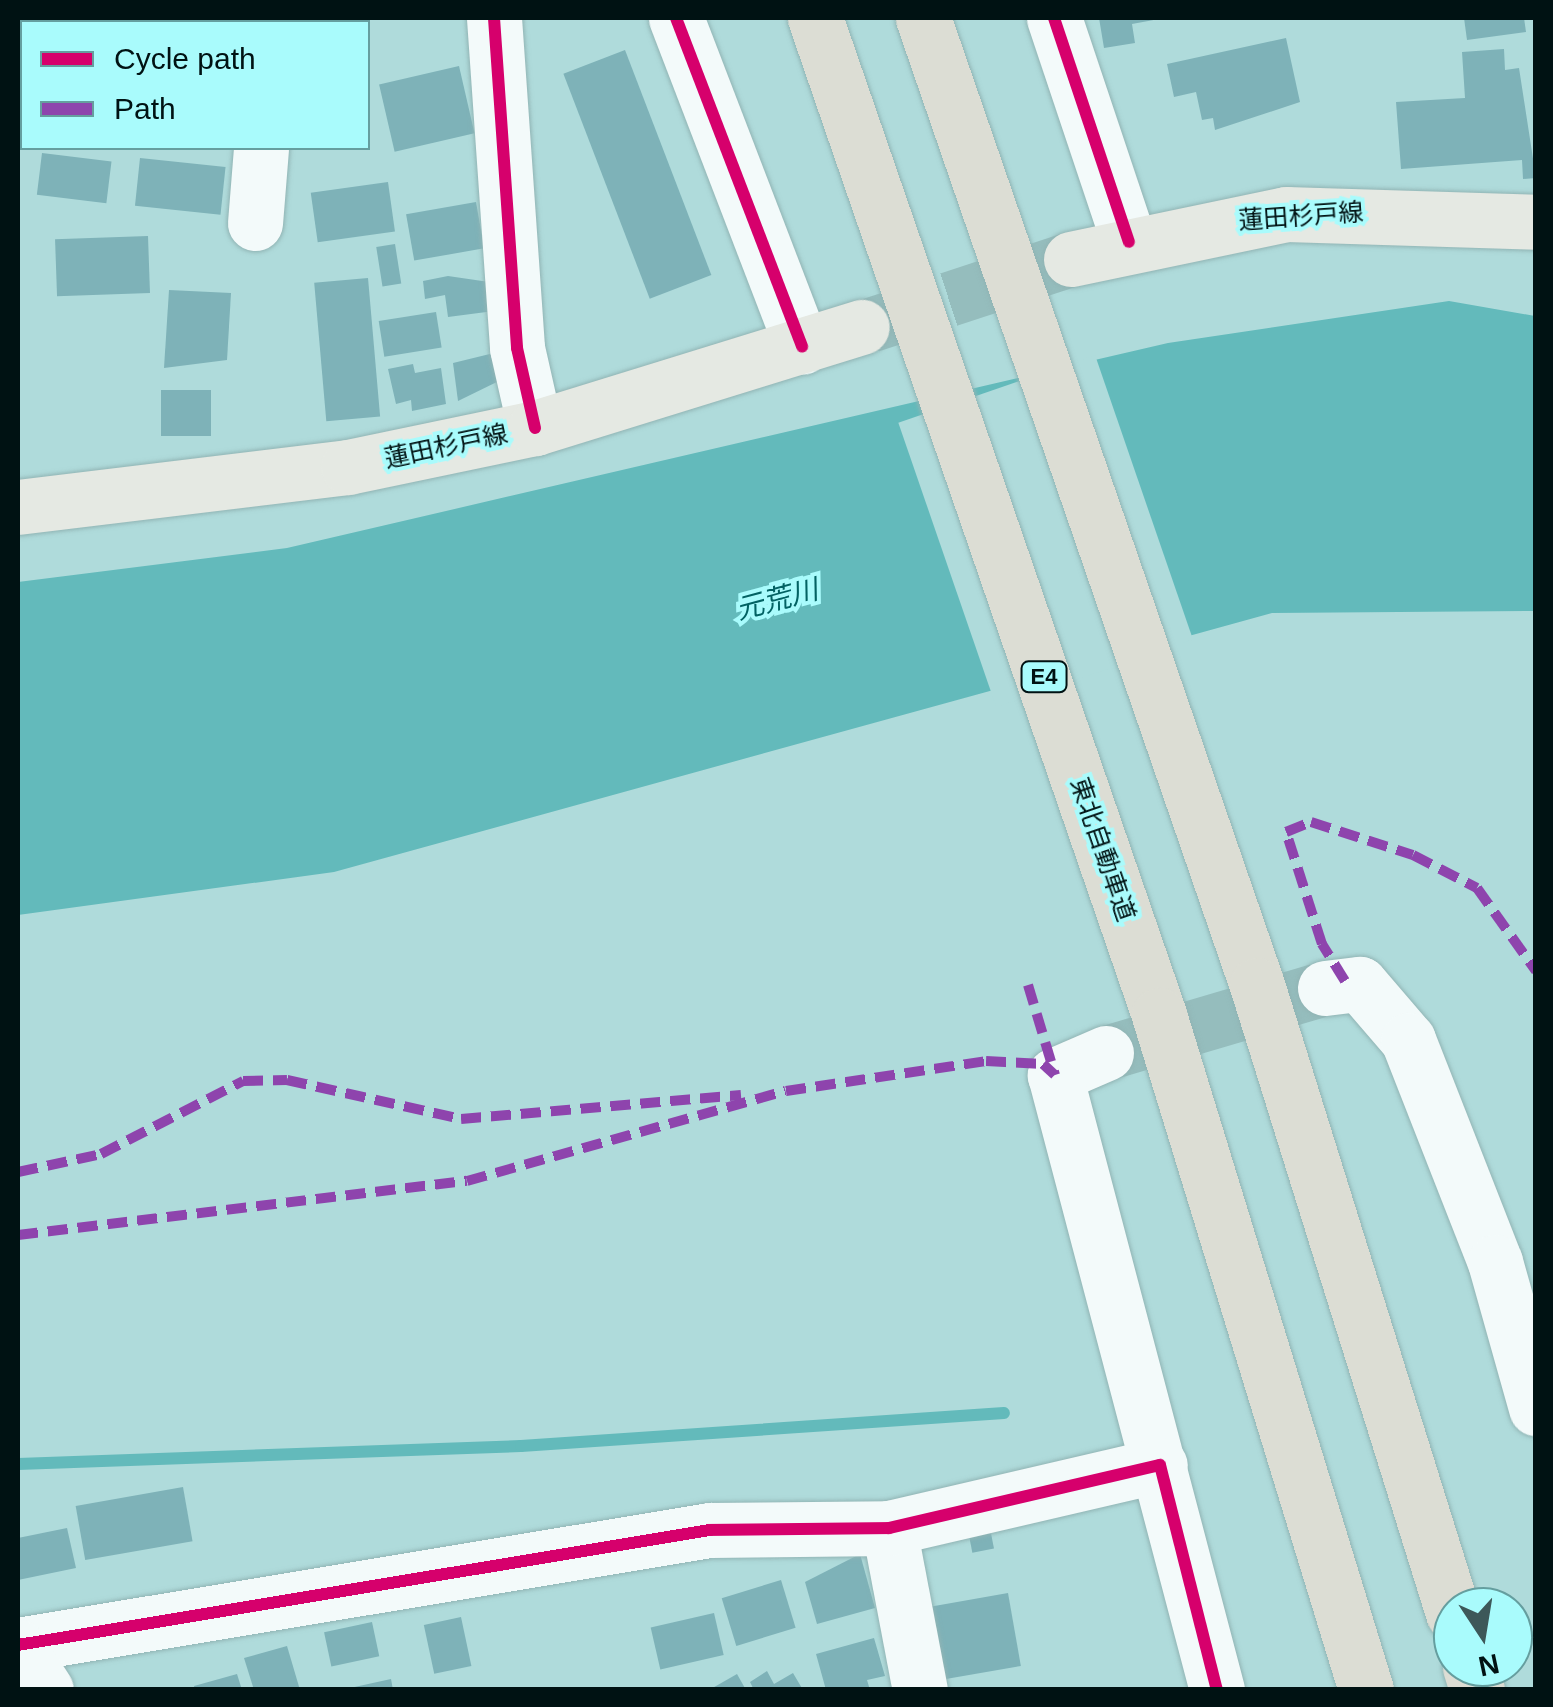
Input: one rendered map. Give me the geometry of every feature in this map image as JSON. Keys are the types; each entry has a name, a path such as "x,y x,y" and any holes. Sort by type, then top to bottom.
{"highway":[{"name":"東北自動車道","path":"815,18 932,338 1159,1015 1366,1690"},
{"path":"923,18 1027,308 1257,985 1445,1587"}],"main road":[{"name":"蓮田杉戸線","path":"1071,259 1129,242 1306,213 1536,222"},
{"name":"蓮田杉戸線","path":"18,507 348,466 535,428 862,327"}],"street":[{"path":"494,18 517,348 535,428"},
{"path":"676,18 802,347"},
{"path":"1054,18 1129,242"},
{"path":"255,223 261,150"},
{"path":"1326,988 1360,984 1408,1040 1495,1262 1536,1408"},
{"path":"1106,1054 1055,1074 1217,1690"},
{"path":"46,1690 18,1646 710,1530 889,1528 1160,1465"},
{"path":"889,1528 920,1690"}],"water":[{"name":"元荒川","path":"1449,301 1535,316 1535,611 1272,613 334,872 18,915 18,582 287,548 1168,343"}],"pier":[{"path":"1095,355 1193,640 996,707 898,423"}],"building":[{"path":"1099,18 1159,19 1132,24 1135,43 1104,48"},
{"path":"1464,18 1524,18 1526,32 1467,40"},
{"path":"1286,38 1300,102 1215,130 1213,118 1202,120 1196,92 1174,97 1167,64"},
{"path":"1504,49 1505,70 1519,68 1536,178 1523,179 1522,160 1401,169 1396,102 1465,98 1462,52"},
{"path":"625,50 711,275 650,299 563,74"},
{"path":"459,66 475,133 395,152 379,84"},
{"path":"42,153 111,162 106,203 37,195"},
{"path":"140,158 226,167 221,215 135,206"},
{"path":"388,182 395,232 318,242 311,193"},
{"path":"476,202 484,248 414,261 406,214"},
{"path":"148,236 150,293 57,296 55,239"},
{"path":"395,244 401,284 382,286 376,247"},
{"path":"448,276 489,282 494,311 448,317 445,295 425,299 423,281"},
{"path":"368,278 380,416 326,421 314,283"},
{"path":"169,290 231,293 227,360 164,368"},
{"path":"436,312 442,348 384,357 379,321"},
{"path":"498,352 505,378 458,401 453,363"},
{"path":"413,364 415,373 441,368 446,404 412,411 411,400 396,404 388,369"},
{"path":"161,390 211,390 211,436 161,436"},
{"path":"183,1487 193,1541 85,1560 76,1506"},
{"path":"989,1523 994,1549 972,1553 967,1527"},
{"path":"67,1528 76,1568 18,1580 18,1538"},
{"path":"860,1554 875,1608 817,1624 805,1582"},
{"path":"781,1580 796,1628 736,1646 722,1598"},
{"path":"1008,1593 1021,1666 943,1680 930,1607"},
{"path":"714,1613 724,1655 660,1670 651,1628"},
{"path":"461,1617 471,1666 434,1674 424,1625"},
{"path":"372,1622 379,1656 331,1666 324,1632"},
{"path":"874,1638 885,1676 867,1680 870,1690 826,1690 816,1654"},
{"path":"287,1646 300,1690 254,1690 244,1658"},
{"path":"767,1671 774,1684 793,1673 803,1690 754,1690 750,1682"},
{"path":"237,1674 242,1690 195,1690 194,1686"},
{"path":"737,1674 746,1690 709,1690"},
{"path":"391,1679 393,1690 350,1690 350,1688"}],"waterway":[{"path":"18,1464 521,1446 1004,1413"}],"tunnel":[{"path":"870,325 1071,259"},
{"path":"1106,1053 1325,988"}],"marked path":[{"path":"1345,981 1322,944 1286,832 1311,822 1413,855 1477,888 1536,971"},
{"path":"1028,985 1055,1075"},
{"path":"18,1235 467,1181 786,1091 986,1061 1043,1064 1055,1075"},
{"path":"18,1172 101,1154 243,1081 287,1080 461,1119 741,1095"}],"cycle path":[{"path":"494,18 517,348 535,428"},
{"path":"676,18 802,347"},
{"path":"1054,18 1129,242"},
{"path":"18,1645 710,1530 889,1528 1160,1465 1217,1690"}]}
